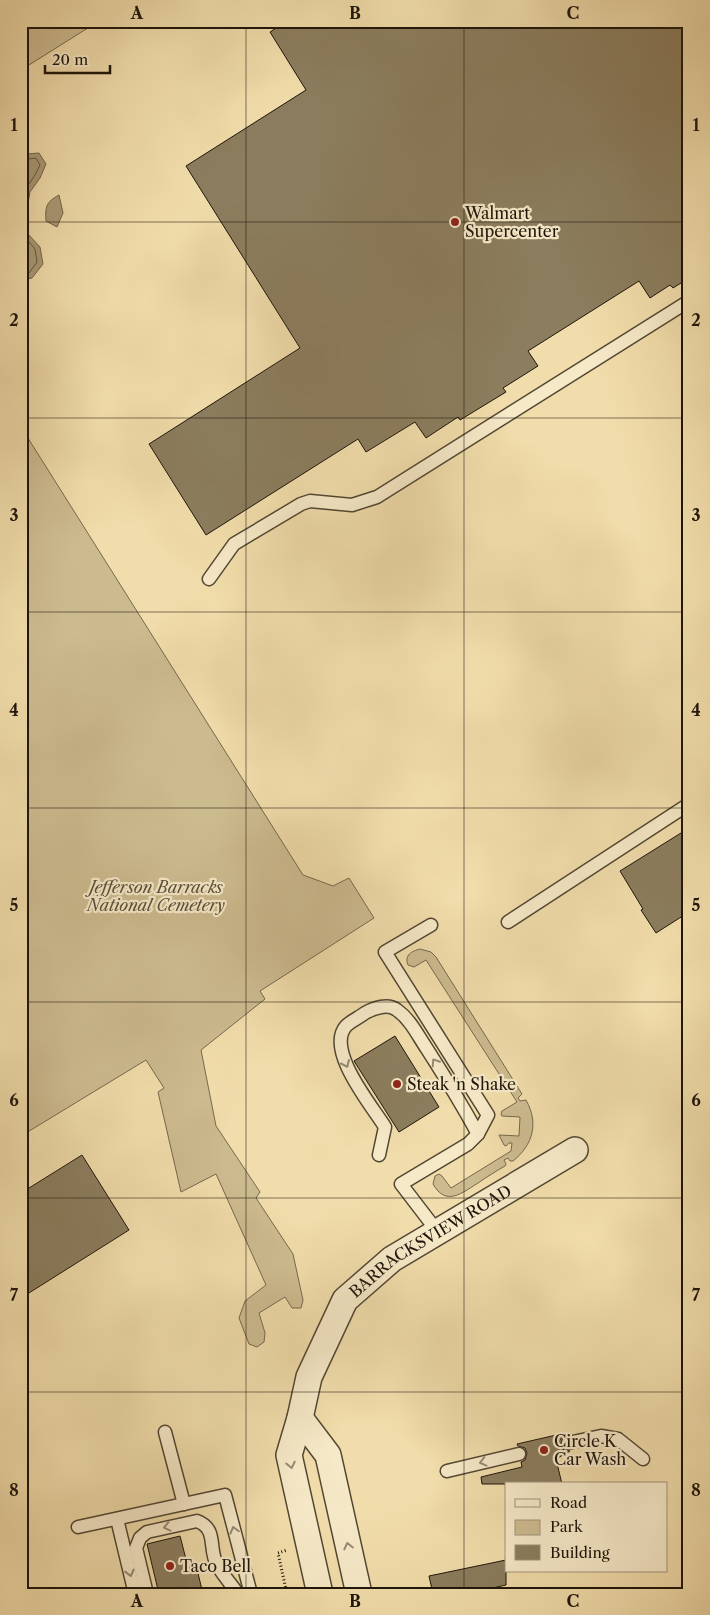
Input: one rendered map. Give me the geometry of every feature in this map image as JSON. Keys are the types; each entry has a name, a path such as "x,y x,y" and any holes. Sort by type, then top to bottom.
{"street":[{"name":"BARRACKSVIEW ROAD","path":"320,1594 290,1455 300,1418 308,1376 346,1300 392,1259 575,1150"},
{"path":"300,1418 328,1455 359,1594"}],"lane":[{"path":"209,578 234,544 302,504 310,501 352,505 377,497 689,300"},
{"path":"508,922 689,804"},
{"path":"431,925 385,952 488,1115 478,1134 468,1144 401,1184 437,1231"},
{"path":"379,1156 385,1127 349,1071 341,1052 341,1036 346,1026 370,1010 382,1007 395,1008 407,1018 478,1134"},
{"path":"165,1432 184,1504"},
{"path":"568,1443 601,1436 618,1439 643,1459"},
{"path":"447,1471 519,1454"},
{"path":"78,1527 225,1495 251,1594"},
{"path":"116,1519 135,1594"},
{"path":"147,1594 136,1548 140,1538 147,1532 197,1520 204,1523 209,1529 216,1563 238,1594"}],"green space":[{"path":"21,21 99,21 21,70"},
{"name":"Jefferson Barracks National Cemetery","path":"21,427 303,875 333,886 349,878 374,918 260,991 265,999 201,1050 216,1126 260,1192 256,1198 293,1254 303,1300 301,1308 292,1308 285,1297 259,1313 265,1333 264,1342 257,1347 249,1344 239,1318 245,1301 266,1285 216,1174 181,1192 158,1092 164,1088 146,1060 21,1136"},
{"path":"420,949 431,952 436,957 522,1094 518,1098 520,1101 526,1100 532,1117 532,1133 520,1155 513,1161 510,1161 508,1158 504,1160 505,1166 466,1191 454,1196 443,1195 438,1191 433,1184 435,1176 439,1174 442,1176 451,1188 511,1151 512,1143 504,1145 499,1135 519,1136 520,1117 502,1116 502,1111 517,1102 426,960 414,967 408,965 408,956"}],"water":[{"path":"39,153 46,164 40,178 30,192 25,219 28,234 40,247 43,264 32,278 21,280 21,156"},
{"path":"59,195 63,213 57,227 46,221 46,212 47,205"}],"building":[{"name":"Walmart Supercenter","path":"287,21 689,21 689,278 673,288 670,285 650,298 639,281 528,351 538,366 503,388 506,392 460,420 458,417 426,438 415,422 366,452 358,439 206,535 149,444 300,348 186,166 306,90 270,32"},
{"path":"689,828 689,912 656,933 620,871"},
{"name":"Steak 'n Shake","path":"395,1036 439,1107 399,1132 354,1061"},
{"path":"82,1155 129,1230 21,1298 21,1193"},
{"path":"565,1433 566,1435 560,1440 560,1445 562,1449 570,1451 556,1459 562,1482 482,1484 481,1477 522,1467 521,1462 525,1460 527,1453 525,1448 517,1444"},
{"name":"Taco Bell","path":"180,1536 188,1567 196,1565 203,1594 159,1594 147,1544"},
{"path":"505,1560 506,1585 466,1594 433,1594 429,1576"}],"place":[{"name":"Walmart Supercenter","path":"455,222"},
{"name":"Steak 'n Shake","path":"397,1084"},
{"name":"Circle K Car Wash","path":"544,1450"},
{"name":"Taco Bell","path":"170,1566"}]}
